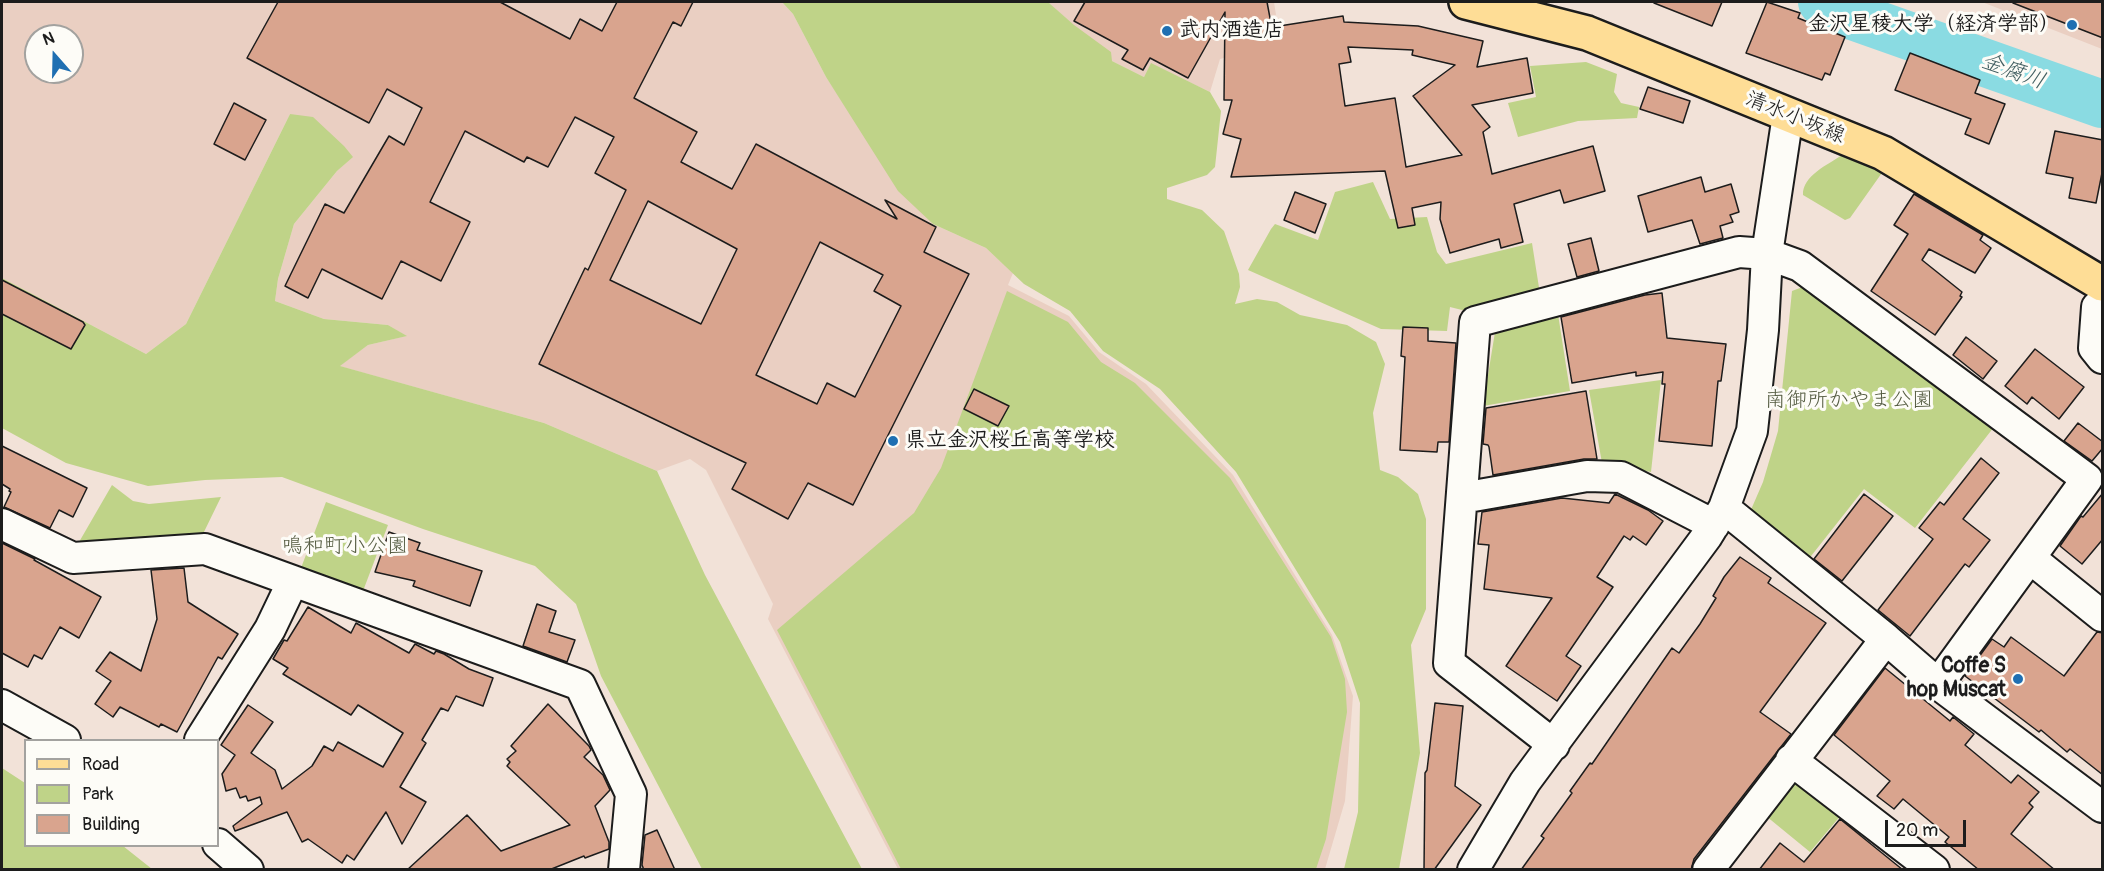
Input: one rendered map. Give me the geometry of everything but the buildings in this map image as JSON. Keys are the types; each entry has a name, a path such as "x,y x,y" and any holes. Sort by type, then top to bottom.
{"main road":[{"name":"清水小坂線","path":"1466,2 1587,33 1882,153 2103,284"}],"street":[{"path":"1473,870 1525,782 1719,516 1752,431 1763,330 1767,254 1788,115"},
{"path":"1554,744 1449,663 1475,322 1739,252 1767,254 1800,266 2087,479 1938,684"},
{"path":"2103,303 2097,308 2094,348 2103,358"},
{"path":"1462,498 1587,476 1621,477 1719,516 1886,639 1938,684 2103,807"},
{"path":"2,524 73,558 205,549 580,685 631,794 624,870"},
{"path":"2030,558 2103,616"},
{"path":"201,739 270,629 293,581"},
{"path":"1712,868 1791,760 1886,639"},
{"path":"2,705 62,739"},
{"path":"1791,760 1934,870"},
{"path":"219,845 248,870"}],"shaded area":[{"name":"県立金沢桜丘高等学校","path":"2,2 782,2 793,14 826,77 861,129 933,224 986,248 1013,273 1008,285 1069,316 1099,352 1146,384 1233,475 1332,635 1353,696 1345,801 1325,869 898,869 768,619 773,604 706,470 690,459 657,471 544,423 339,366 368,345 406,336 388,325 324,319 275,301 278,279 294,224 337,171 352,157 290,114 186,324 146,354 2,278"},
{"name":"武内酒造店","path":"1048,2 1274,2 1276,15 1251,14 1231,56 1220,59 1210,92 1151,64 1144,77 1112,61"},
{"name":"金沢星稜大学（経済学部）","path":"1982,2 2102,2 2102,49"}],"green space":[{"path":"782,2 1048,2 1074,25 1111,52 1112,61 1144,77 1151,63 1210,92 1221,111 1215,167 1207,175 1167,188 1167,199 1202,210 1224,231 1239,274 1240,287 1235,304 1257,299 1277,302 1300,315 1347,325 1376,342 1385,364 1373,413 1380,470 1398,477 1418,494 1426,519 1426,609 1411,645 1420,753 1399,869 1344,869 1358,812 1360,703 1340,642 1236,472 1160,389 1103,351 1070,311 1024,284 986,248 933,224 898,191 826,77 793,14"},
{"path":"1586,62 1617,74 1614,92 1621,103 1639,107 1637,118 1578,121 1518,137 1508,103 1536,97 1530,66"},
{"path":"290,114 313,117 353,157 337,171 294,224 278,279 275,301 324,319 388,325 407,336 368,345 340,366 544,423 657,471 705,575 862,869 702,869 601,676 576,604 535,566 423,529 282,477 205,480 148,486 66,463 2,428 2,278 146,354 186,324"},
{"path":"1842,155 1884,170 1850,218 1845,220 1803,195 1811,176"},
{"path":"1373,182 1390,219 1427,217 1437,252 1446,264 1532,243 1540,294 1470,312 1450,307 1447,331 1381,329 1248,270 1275,224 1318,240 1335,192"},
{"name":"南御所かやま公園","path":"1808,285 1994,427 1915,528 1864,489 1804,565 1750,512 1763,482 1778,431 1792,291"},
{"path":"1007,291 1068,322 1101,362 1135,383 1230,478 1331,637 1345,679 1347,712 1326,839 1316,869 901,869 777,630 914,513 941,468"},
{"path":"1558,314 1570,391 1483,406 1495,332"},
{"path":"1661,380 1651,472 1602,463 1589,390"},
{"path":"112,485 133,501 149,504 221,497 202,536 75,549"},
{"name":"鳴和町小公園","path":"326,502 388,525 363,591 301,568"},
{"path":"2,768 24,782 24,847 124,847 152,869 2,869"},
{"path":"1793,779 1847,808 1810,852 1766,816"}],"waterway":[{"name":"金腐川","path":"1822,2 1850,15 2102,104"}],"place":[{"name":"金沢星稜大学（経済学部）","path":"2072,25"},
{"name":"武内酒造店","path":"1167,31"},
{"name":"県立金沢桜丘高等学校","path":"893,441"},
{"name":"Coffe S hop Muscat","path":"2018,679"}]}
